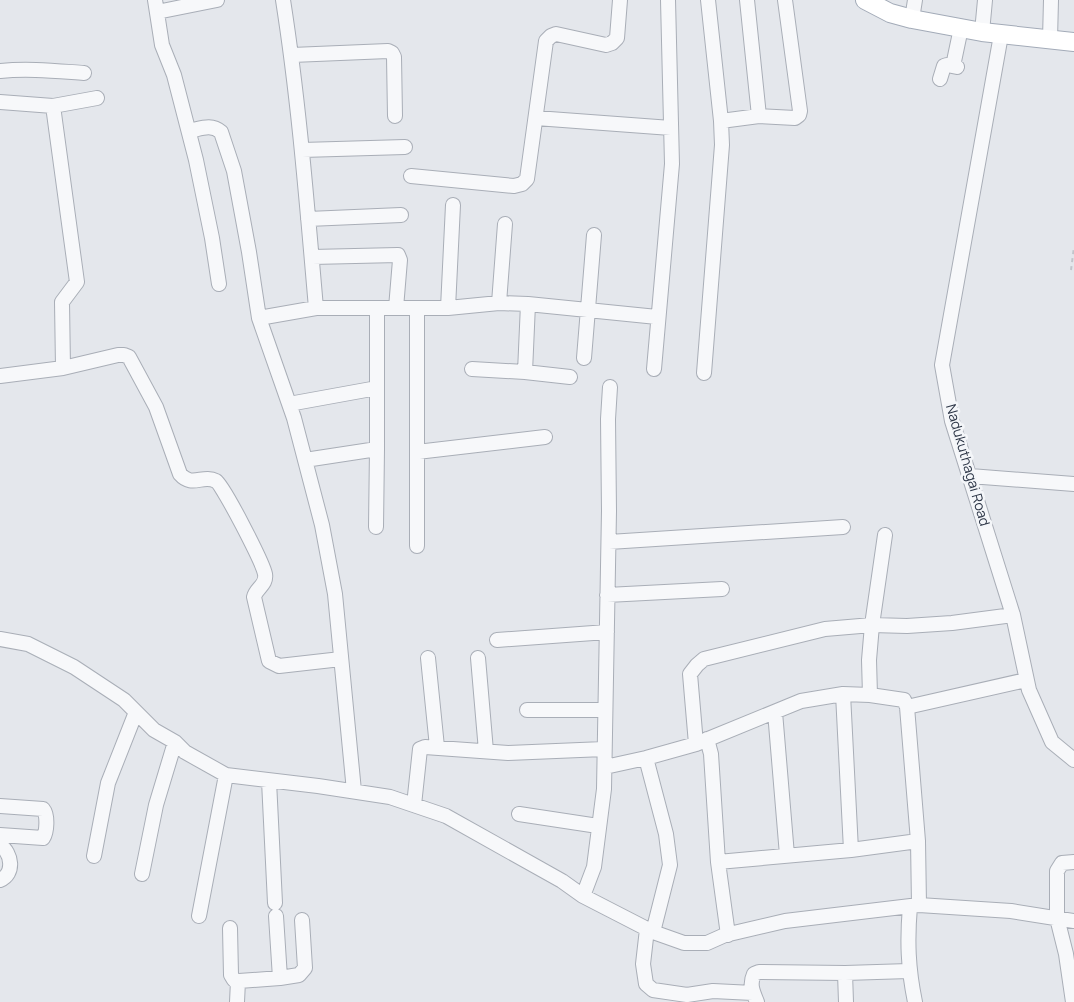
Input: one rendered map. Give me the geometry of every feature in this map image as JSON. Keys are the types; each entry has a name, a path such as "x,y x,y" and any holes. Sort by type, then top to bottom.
{"main road":[{"path":"865,0 890,13 961,28 1000,35 1074,42"}],"street":[{"path":"217,0 156,6 162,44 174,75 189,131 212,238 219,284"},
{"path":"283,0 292,55 316,308"},
{"path":"411,176 514,186 522,184 527,179 546,41 550,36 556,34 606,45 612,43 617,38 620,0"},
{"path":"654,369 657,317 672,164 668,0"},
{"path":"704,373 722,145 708,0"},
{"path":"747,0 759,116"},
{"path":"721,121 759,116 795,118 799,115 785,0"},
{"path":"912,18 915,0"},
{"path":"982,32 985,0"},
{"path":"1050,39 1051,0"},
{"path":"940,79 944,66 955,67 961,28"},
{"name":"Nadukuthagai Road","path":"1000,35 942,366 952,421 1012,615 1028,690 1052,742 1074,760"},
{"path":"292,55 388,51 392,53 394,57 395,116"},
{"path":"0,72 47,70 84,73"},
{"path":"0,102 53,106 97,98"},
{"path":"53,106 77,282 62,302 63,368"},
{"path":"536,118 671,128"},
{"path":"189,131 210,126 221,132 234,171 259,318 289,404 322,525 335,594 354,791"},
{"path":"302,150 405,147"},
{"path":"448,308 453,205"},
{"path":"308,219 401,215"},
{"path":"499,303 505,224"},
{"path":"584,358 594,235"},
{"path":"312,257 398,255 400,260 396,308"},
{"path":"259,318 316,308 448,308 499,303 587,309 657,317"},
{"path":"524,372 528,304"},
{"path":"376,527 377,308"},
{"path":"417,308 417,546"},
{"path":"0,376 63,368 118,355 129,357 156,407 180,474 184,479 192,481 214,480 219,483 234,509 265,574 263,586 255,593 254,598 268,662 279,666 340,659"},
{"path":"472,369 570,377"},
{"path":"583,896 594,866 604,789 609,542 608,419 610,387"},
{"path":"289,404 377,388"},
{"path":"417,452 545,437"},
{"path":"305,460 377,450"},
{"path":"970,476 1074,484"},
{"path":"609,542 843,527"},
{"path":"870,695 869,660 872,625 885,535"},
{"path":"608,595 722,589"},
{"path":"728,935 718,862 711,754 701,742 690,674 697,665 704,659 817,631 872,625 925,625 1012,615"},
{"path":"497,640 607,632"},
{"path":"0,639 28,644 74,667 124,700 154,730 175,742 185,752 226,775 390,797 446,816 562,881 583,896 650,931 684,943 707,943 728,935 785,921 915,906 1011,911 1074,922"},
{"path":"428,658 437,747"},
{"path":"478,658 486,751"},
{"path":"907,707 1026,680"},
{"path":"843,694 851,850"},
{"path":"604,767 646,758 701,742 801,701 843,694 870,695 904,700 907,707 918,842 915,906 908,932 909,971 915,1002"},
{"path":"527,710 605,710"},
{"path":"94,856 108,783 136,712"},
{"path":"775,712 787,855"},
{"path":"142,874 156,805 175,742"},
{"path":"414,805 420,749 437,747 508,753 604,749"},
{"path":"646,758 666,834 670,865 650,931 643,964 646,984 653,990 688,995 713,991 755,997 751,980 754,974 758,972 845,974 909,971"},
{"path":"199,916 226,775"},
{"path":"269,781 280,978"},
{"path":"0,806 43,809 46,815 45,835 43,838 0,836"},
{"path":"519,814 598,826"},
{"path":"718,862 918,842"},
{"path":"0,845 10,855 9,872 5,878 0,880"},
{"path":"1073,1002 1066,954 1057,918 1056,871 1062,862 1074,862"},
{"path":"230,928 231,975 234,980 280,978 299,975 305,968 302,920"},
{"path":"845,974 846,1002"},
{"path":"237,1002 238,981"}],"path":[{"path":"1070,270 1074,246"}]}
